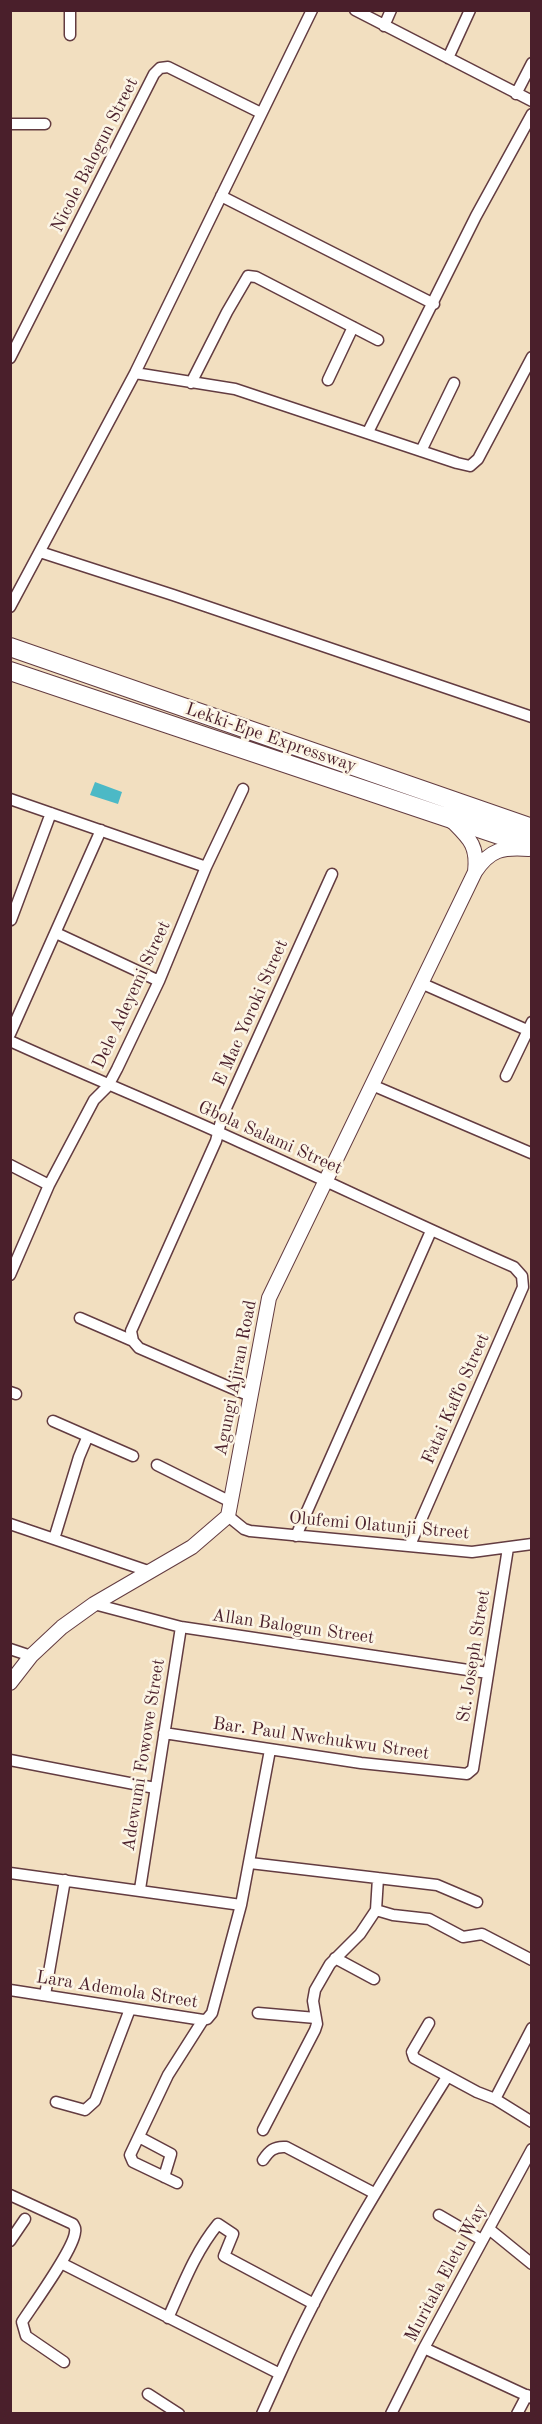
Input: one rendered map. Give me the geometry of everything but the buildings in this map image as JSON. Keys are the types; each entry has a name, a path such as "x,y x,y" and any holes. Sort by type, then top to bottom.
{"highway":[{"name":"Lekki-Epe Expressway","path":"10,647 531,828"},
{"name":"Lekki-Epe Expressway","path":"10,671 531,847"}],"street":[{"path":"70,10 70,35"},
{"path":"11,607 135,373 312,10"},
{"path":"355,10 531,101"},
{"path":"384,26 391,10"},
{"path":"448,58 470,10"},
{"path":"516,94 531,63"},
{"name":"Nicole Balogun Street","path":"10,358 154,74 160,68 168,67 261,113"},
{"path":"368,432 476,216 531,114"},
{"path":"10,124 45,124"},
{"path":"221,196 434,304"},
{"path":"191,383 226,312 248,276 256,277 378,340"},
{"path":"328,380 353,327"},
{"path":"135,373 236,389 470,466 478,459 530,364"},
{"path":"422,451 454,383"},
{"path":"40,552 173,595 318,646 496,703 531,717"},
{"name":"Dele Adeyemi Street","path":"10,1275 49,1185 94,1100 108,1086 159,981 206,867 243,789"},
{"path":"10,799 206,867"},
{"path":"11,920 51,813"},
{"path":"451,820 469,837 477,857 475,872"},
{"path":"10,1034 101,830"},
{"path":"475,872 485,858 492,853 531,847"},
{"name":"Agungi Ajiran Road","path":"230,1509 269,1298 423,984 475,872"},
{"name":"E Mac Yoroki Street","path":"132,1336 216,1141 222,1116 332,874"},
{"path":"56,933 159,981"},
{"path":"423,984 529,1026 506,1076"},
{"name":"Gbola Salami Street","path":"10,1041 108,1086 327,1180 431,1231 514,1267"},
{"path":"372,1085 531,1153"},
{"path":"10,1165 49,1185"},
{"path":"296,1536 431,1231"},
{"name":"Fatai Kaffo Street","path":"410,1545 523,1287 522,1276 514,1267"},
{"path":"80,1318 132,1336 139,1348 250,1396"},
{"path":"53,1421 87,1438 133,1456"},
{"path":"54,1539 87,1438"},
{"name":"Olufemi Olatunji Street","path":"157,1465 230,1509 244,1529 472,1552 531,1544"},
{"path":"10,1683 31,1656 62,1627 94,1604 192,1547 230,1509"},
{"path":"10,1524 148,1571"},
{"name":"St. Joseph Street","path":"473,1769 508,1548"},
{"name":"Allan Balogun Street","path":"94,1604 181,1627 488,1673"},
{"name":"Adewumi Fowowe Street","path":"140,1889 181,1627"},
{"path":"10,1649 31,1656"},
{"name":"Bar. Paul Nwchukwu Street","path":"164,1733 270,1750 459,1774 467,1774 473,1769"},
{"name":"Lara Ademola Street","path":"10,1990 207,2019 212,2013 241,1905 270,1750"},
{"path":"10,1761 155,1788"},
{"path":"250,1863 437,1886 477,1902"},
{"path":"10,1873 140,1889 241,1905"},
{"path":"263,2130 315,2030 316,2018 313,2001 315,1990 335,1958 360,1934 376,1910 378,1878"},
{"path":"45,1995 65,1880"},
{"path":"376,1910 393,1915 429,1919 463,1937 482,1934 531,1960"},
{"path":"335,1958 374,1979"},
{"path":"56,2102 85,2110 95,2101 129,2009"},
{"path":"258,2013 316,2018"},
{"path":"177,2183 130,2159 130,2155 168,2075 203,2020"},
{"path":"429,2024 412,2052 414,2058 447,2077 495,2098 531,2122"},
{"path":"495,2098 531,2028"},
{"path":"262,2414 314,2304 375,2193 447,2077"},
{"path":"139,2137 170,2152 164,2177"},
{"path":"262,2160 278,2146 286,2147 375,2193"},
{"name":"Muritala Eletu Way","path":"391,2414 531,2149"},
{"path":"10,2195 73,2224 76,2229 61,2264 22,2322 22,2329 26,2336 64,2362"},
{"path":"439,2215 483,2240"},
{"path":"10,2241 25,2219"},
{"path":"168,2318 196,2257 218,2224 233,2234 224,2256 314,2304"},
{"path":"489,2229 531,2264"},
{"path":"61,2264 280,2374"},
{"path":"424,2348 529,2397 517,2414"},
{"path":"148,2394 179,2414"}],"water":[{"path":"95,782 122,792 118,804 90,795"}]}
